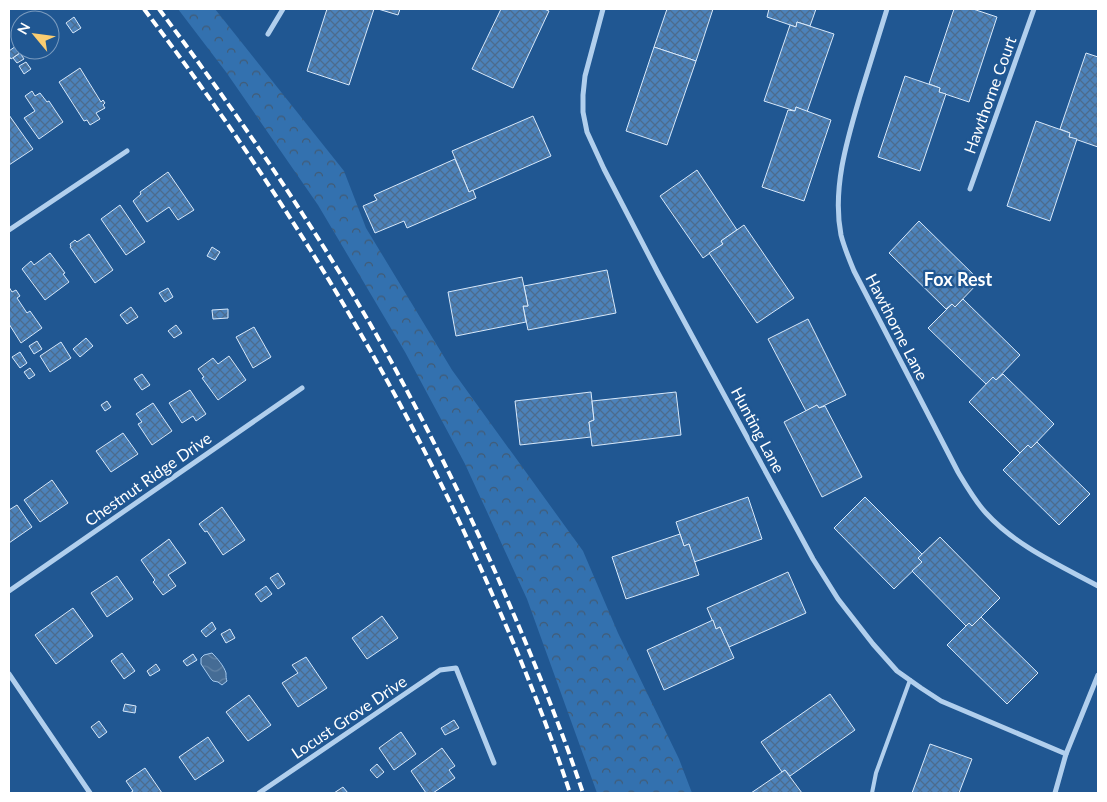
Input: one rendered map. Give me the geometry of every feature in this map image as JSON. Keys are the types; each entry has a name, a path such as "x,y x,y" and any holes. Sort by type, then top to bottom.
{"street":[{"path":"268,34 283,9"},
{"name":"Hunting Lane","path":"603,9 585,76 583,112 587,132 604,170 662,282 813,559 838,599 897,671 941,701 1066,754"},
{"name":"Hawthorne Lane","path":"887,9 853,119 842,166 839,214 841,234 847,254 954,464 975,500 986,514 1016,540 1045,558 1098,586"},
{"name":"Hawthorne Court","path":"970,189 1034,9"},
{"path":"9,230 128,151"},
{"name":"Chestnut Ridge Drive","path":"9,591 302,388"},
{"name":"Locust Grove Drive","path":"259,793 440,670 456,668 494,763"},
{"path":"9,674 90,793"},
{"path":"1055,793 1066,754 1098,675"}],"lane":[{"path":"872,793 876,772 910,680"}],"green space":[{"path":"178,9 215,9 344,171 366,228 452,370 583,551 618,633 679,759 692,793 597,793 527,599 465,464 405,352 318,205 226,72"}],"water":[{"path":"212,653 226,673 227,681 222,685 211,679 201,664 201,658 204,655"}],"building":[{"path":"327,9 374,9 349,85 307,71"},
{"path":"378,9 400,9 398,15"},
{"path":"501,9 544,9 549,11 513,88 472,69"},
{"path":"667,9 713,9 696,61 654,47"},
{"path":"769,9 816,9 810,26 797,22 796,27 767,17"},
{"path":"954,9 973,9 997,17 969,102 939,92 940,88 929,84"},
{"path":"74,17 81,28 73,33 66,23"},
{"path":"797,22 834,34 807,112 796,107 795,111 764,101 790,25 796,27"},
{"path":"654,47 696,61 667,145 626,131"},
{"path":"1086,53 1098,57 1098,147 1069,137 1070,133 1060,129"},
{"path":"26,62 31,69 24,74 19,66"},
{"path":"80,68 101,102 103,100 105,103 103,105 105,108 96,113 100,119 90,125 87,120 84,121 59,82"},
{"path":"905,76 940,88 939,92 946,94 920,171 878,157"},
{"path":"32,91 35,96 40,93 47,102 49,101 63,122 39,139 24,118 35,111 25,96"},
{"path":"796,107 831,120 804,201 762,187 788,110 795,111"},
{"path":"9,115 33,149 9,165"},
{"path":"533,116 551,156 469,192 452,151"},
{"path":"1036,121 1070,133 1069,137 1077,139 1050,221 1007,206"},
{"path":"455,159 469,192 473,190 476,198 407,228 404,221 375,233 363,206 377,200 374,195"},
{"path":"697,170 737,230 721,241 723,244 703,258 660,196"},
{"path":"168,172 194,210 178,220 169,207 147,222 133,201 141,194 140,192"},
{"path":"120,205 145,242 126,255 101,219"},
{"path":"919,221 980,281 955,307 952,304 946,309 889,253"},
{"path":"744,225 794,298 757,323 709,253 723,244 721,241"},
{"path":"89,234 113,270 95,283 70,247 70,244 75,240 77,242"},
{"path":"212,247 220,252 215,260 207,256"},
{"path":"50,253 65,273 63,274 69,282 45,300 22,269 31,261 34,265"},
{"path":"607,270 616,313 528,330 523,306 528,306 524,286"},
{"path":"522,277 528,306 523,306 526,322 456,336 448,292"},
{"path":"9,287 12,292 16,290 20,296 17,298 27,313 30,311 42,328 21,343 9,324"},
{"path":"168,288 173,297 165,302 159,293"},
{"path":"963,299 1020,355 996,380 993,377 986,384 928,328 952,304 955,307"},
{"path":"131,307 138,317 127,324 120,315"},
{"path":"228,309 228,318 213,319 212,310"},
{"path":"808,319 846,395 819,408 817,405 806,411 768,339"},
{"path":"176,325 182,333 174,338 168,331"},
{"path":"254,327 271,357 253,368 236,337"},
{"path":"86,338 93,346 80,357 73,349"},
{"path":"37,341 42,349 34,354 29,346"},
{"path":"61,342 71,358 50,372 40,356"},
{"path":"20,352 27,363 20,368 12,357"},
{"path":"229,356 246,380 218,400 202,378 204,377 198,369 213,358 218,364"},
{"path":"30,368 35,375 29,379 24,372"},
{"path":"142,374 150,385 142,390 134,379"},
{"path":"1003,374 1054,424 1031,448 1028,445 1020,453 969,402 993,377 996,380"},
{"path":"190,390 206,414 196,421 193,416 182,423 169,403"},
{"path":"591,392 594,420 589,422 591,437 520,445 515,401"},
{"path":"676,392 681,435 592,446 589,422 594,420 592,401"},
{"path":"107,401 111,407 105,411 101,405"},
{"path":"153,403 172,431 152,445 138,424 142,422 136,414"},
{"path":"817,405 819,408 825,406 862,477 822,497 784,422"},
{"path":"123,433 138,454 111,472 96,451"},
{"path":"1037,442 1090,494 1059,525 1003,470 1028,445 1031,448"},
{"path":"52,480 68,503 40,522 24,500"},
{"path":"748,497 762,539 694,562 689,544 684,546 676,522"},
{"path":"865,497 923,555 918,558 922,562 894,589 834,528"},
{"path":"17,505 32,527 9,543 9,510"},
{"path":"222,507 245,540 223,555 207,531 205,532 199,524"},
{"path":"680,534 684,546 689,544 699,575 626,599 612,557"},
{"path":"940,537 1000,598 972,626 969,623 966,626 912,571 922,562 918,558"},
{"path":"169,539 186,563 168,575 176,586 163,595 153,582 155,580 141,560"},
{"path":"788,572 806,613 729,647 720,627 716,629 707,608"},
{"path":"278,573 285,584 278,589 270,578"},
{"path":"117,576 133,599 107,617 91,593"},
{"path":"266,586 272,594 261,602 255,594"},
{"path":"73,608 93,636 56,664 35,635"},
{"path":"382,616 398,638 367,659 352,638"},
{"path":"981,617 1038,673 1007,704 947,645 969,623 972,626"},
{"path":"713,620 716,629 720,627 734,658 664,690 647,650"},
{"path":"212,622 216,629 206,637 201,631"},
{"path":"230,629 235,638 226,643 221,634"},
{"path":"122,653 135,671 124,679 111,661"},
{"path":"193,654 197,660 187,666 183,661"},
{"path":"306,657 327,688 298,707 282,683 298,673 292,665"},
{"path":"156,664 160,670 150,676 147,671"},
{"path":"830,694 855,730 790,776 785,770 782,772 761,742"},
{"path":"249,695 271,725 248,741 226,712"},
{"path":"125,704 136,706 135,713 123,711"},
{"path":"454,720 459,728 445,735 441,728"},
{"path":"99,721 107,732 99,738 91,727"},
{"path":"401,732 416,754 394,770 379,748"},
{"path":"208,737 224,761 195,780 179,757"},
{"path":"930,744 972,759 959,793 912,793"},
{"path":"442,748 455,766 449,770 455,778 433,793 426,793 411,771"},
{"path":"377,764 384,772 377,778 370,770"},
{"path":"145,768 162,793 130,793 133,791 126,781"},
{"path":"785,770 802,793 751,793 782,772"},
{"path":"343,787 348,793 334,793"}],"railway":[{"path":"144,9 195,78 291,219 379,366 458,518 493,596 534,694 570,793"},
{"path":"159,9 245,128 326,250 376,334 427,429 490,559 546,692 583,793"}],"district":[{"name":"Fox Rest","path":"958,280"}]}
